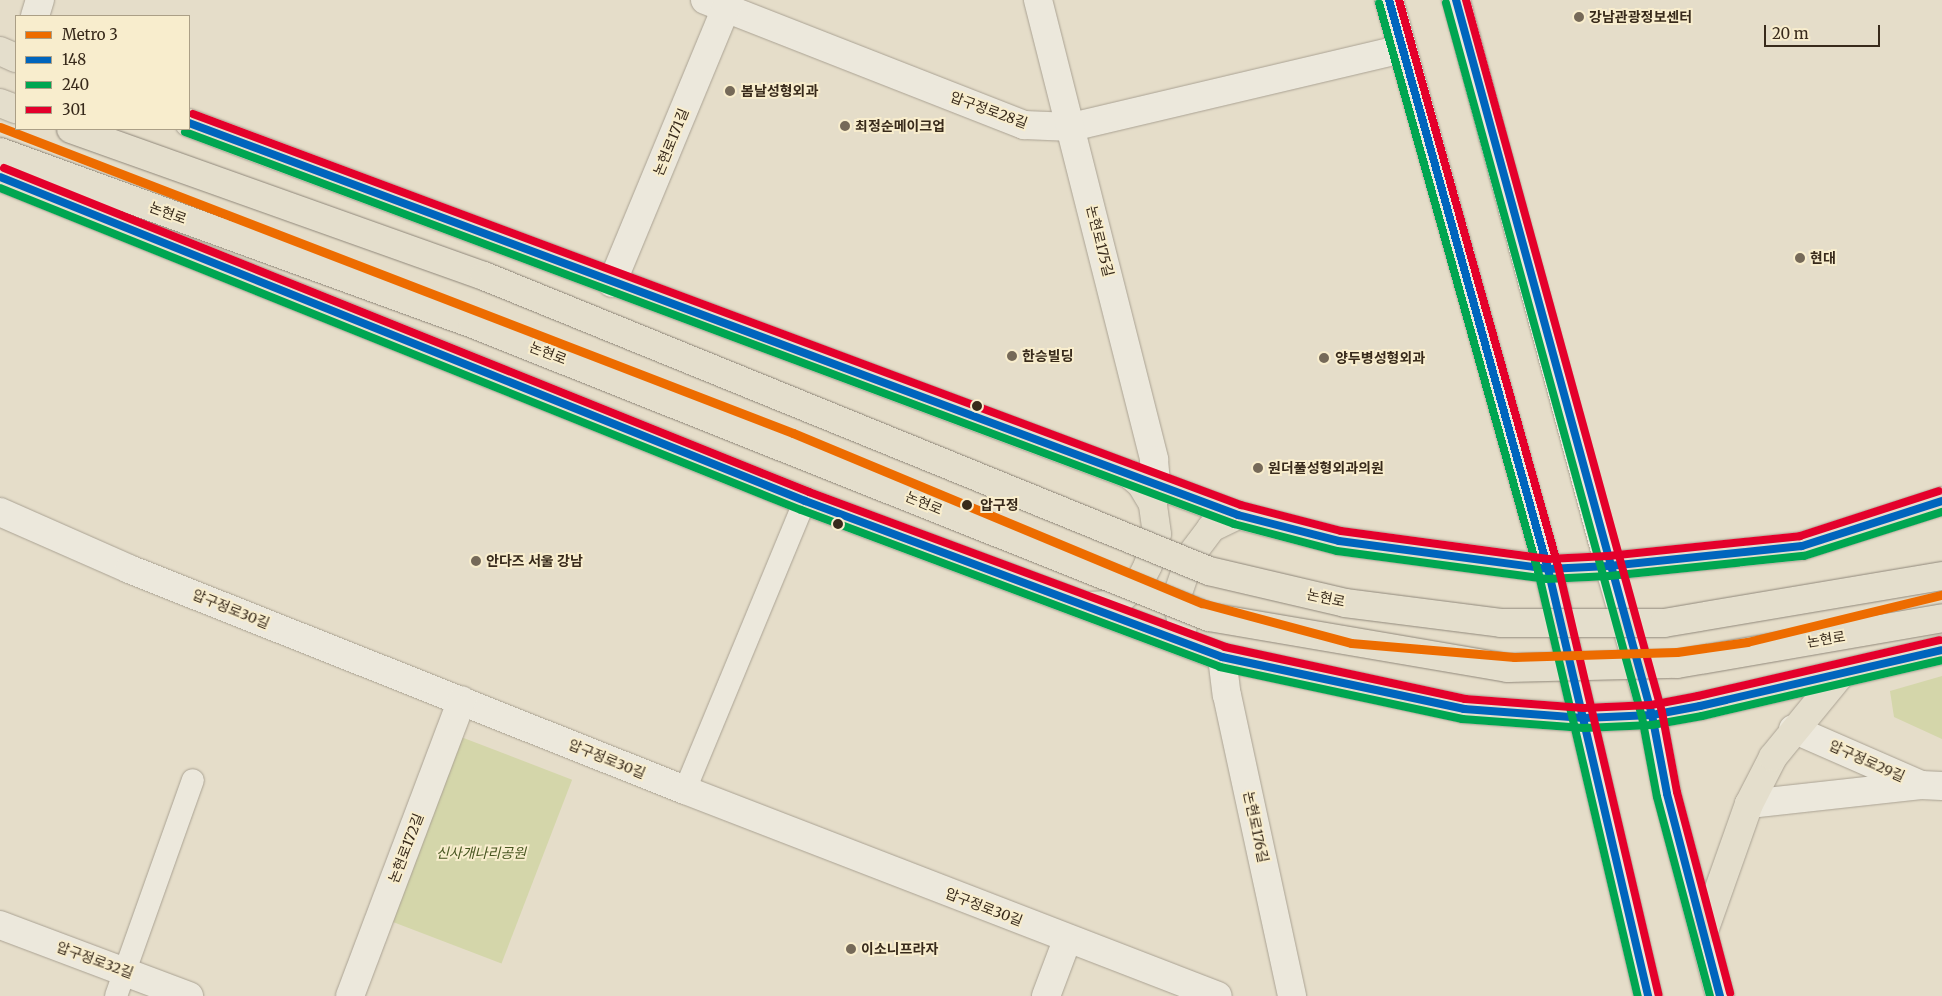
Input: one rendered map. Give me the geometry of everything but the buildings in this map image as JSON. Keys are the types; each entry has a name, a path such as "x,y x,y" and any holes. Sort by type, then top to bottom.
{"main road":[{"path":"0,51 15,58"},
{"path":"0,103 15,109"},
{"path":"190,123 612,283 1125,471 1238,515 1338,541 1548,569 1608,566 1802,546 1942,501"},
{"name":"논현로","path":"74,130 484,276 1209,571 1345,603 1501,623 1664,623 1942,576"},
{"name":"논현로","path":"0,152 474,324 1209,617 1508,668 1677,664 1942,618"},
{"name":"논현로","path":"0,177 805,501 1222,657 1464,709 1584,718 1652,715 1842,674 1942,650"},
{"path":"1088,606 1108,605 1139,583 1146,571 1157,534 1153,504 1148,492 1125,471"},
{"path":"1192,646 1178,617 1176,599 1181,579 1199,542 1211,528 1238,515"},
{"path":"1704,931 1749,804 1773,757 1793,729 1842,674"}],"street":[{"path":"34,15 40,0"},
{"name":"논현로175길","path":"1038,0 1072,127 1154,460 1156,483"},
{"path":"1389,0 1548,569 1648,996"},
{"path":"1456,0 1608,566 1652,715 1667,794 1720,996"},
{"name":"압구정로28길","path":"720,3 1024,125 1072,127 1402,49"},
{"name":"논현로171길","path":"612,283 720,3"},
{"name":"압구정로30길","path":"0,512 129,569 685,790 1067,940 1218,996"},
{"name":"논현로176길","path":"1222,657 1292,996"},
{"name":"논현로172길","path":"350,996 462,700"},
{"name":"압구정로29길","path":"1793,729 1931,785"},
{"path":"1749,804 1931,785"},
{"name":"압구정로32길","path":"0,925 126,970 189,996"},
{"path":"1046,996 1067,940"}],"lane":[{"path":"685,790 805,501"},
{"path":"116,996 193,780"}],"green space":[{"path":"1942,676 1942,739 1894,717 1890,691"},
{"name":"신사개나리공원","path":"461,737 572,780 501,964 390,921"}],"metro line":[{"name":"3","path":"0,127 793,433 1202,603 1351,643 1514,657 1677,652 1747,642 1942,595"}],"transit line":[{"name":"148","path":"1389,0 1548,569 1648,996"},
{"name":"301","path":"1399,0 1558,566 1658,994"},
{"name":"148","path":"1456,0 1652,715 1667,794 1720,996"},
{"name":"301","path":"1466,0 1662,712 1677,792 1730,993"},
{"name":"240","path":"1379,3 1538,571 1638,996"},
{"name":"240","path":"1446,3 1642,717 1657,797 1710,996"},
{"name":"301","path":"193,114 1241,505 1341,531 1548,559 1608,556 1800,536 1939,491"},
{"name":"148","path":"190,123 1238,515 1339,541 1548,569 1609,566 1802,546 1942,501"},
{"name":"240","path":"185,132 1234,524 1337,551 1547,579 1609,576 1804,556 1942,512"},
{"name":"301","path":"4,168 809,492 1225,647 1465,699 1584,708 1651,705 1698,696 1940,640"},
{"name":"148","path":"0,177 805,501 1222,657 1464,709 1584,718 1652,715 1700,706 1942,650"},
{"name":"240","path":"0,188 801,510 1220,667 1462,719 1584,728 1652,725 1702,716 1942,660"}],"place":[{"name":"강남관광정보센터","path":"1579,17"},
{"name":"봄날성형외과","path":"730,91"},
{"name":"최정순메이크업","path":"845,126"},
{"name":"현대","path":"1800,258"},
{"name":"한승빌딩","path":"1012,356"},
{"name":"양두병성형외과","path":"1324,358"},
{"name":"원더풀성형외과의원","path":"1258,468"},
{"name":"압구정","path":"967,505"},
{"name":"안다즈 서울 강남","path":"476,561"},
{"name":"이소니프라자","path":"851,949"}]}
